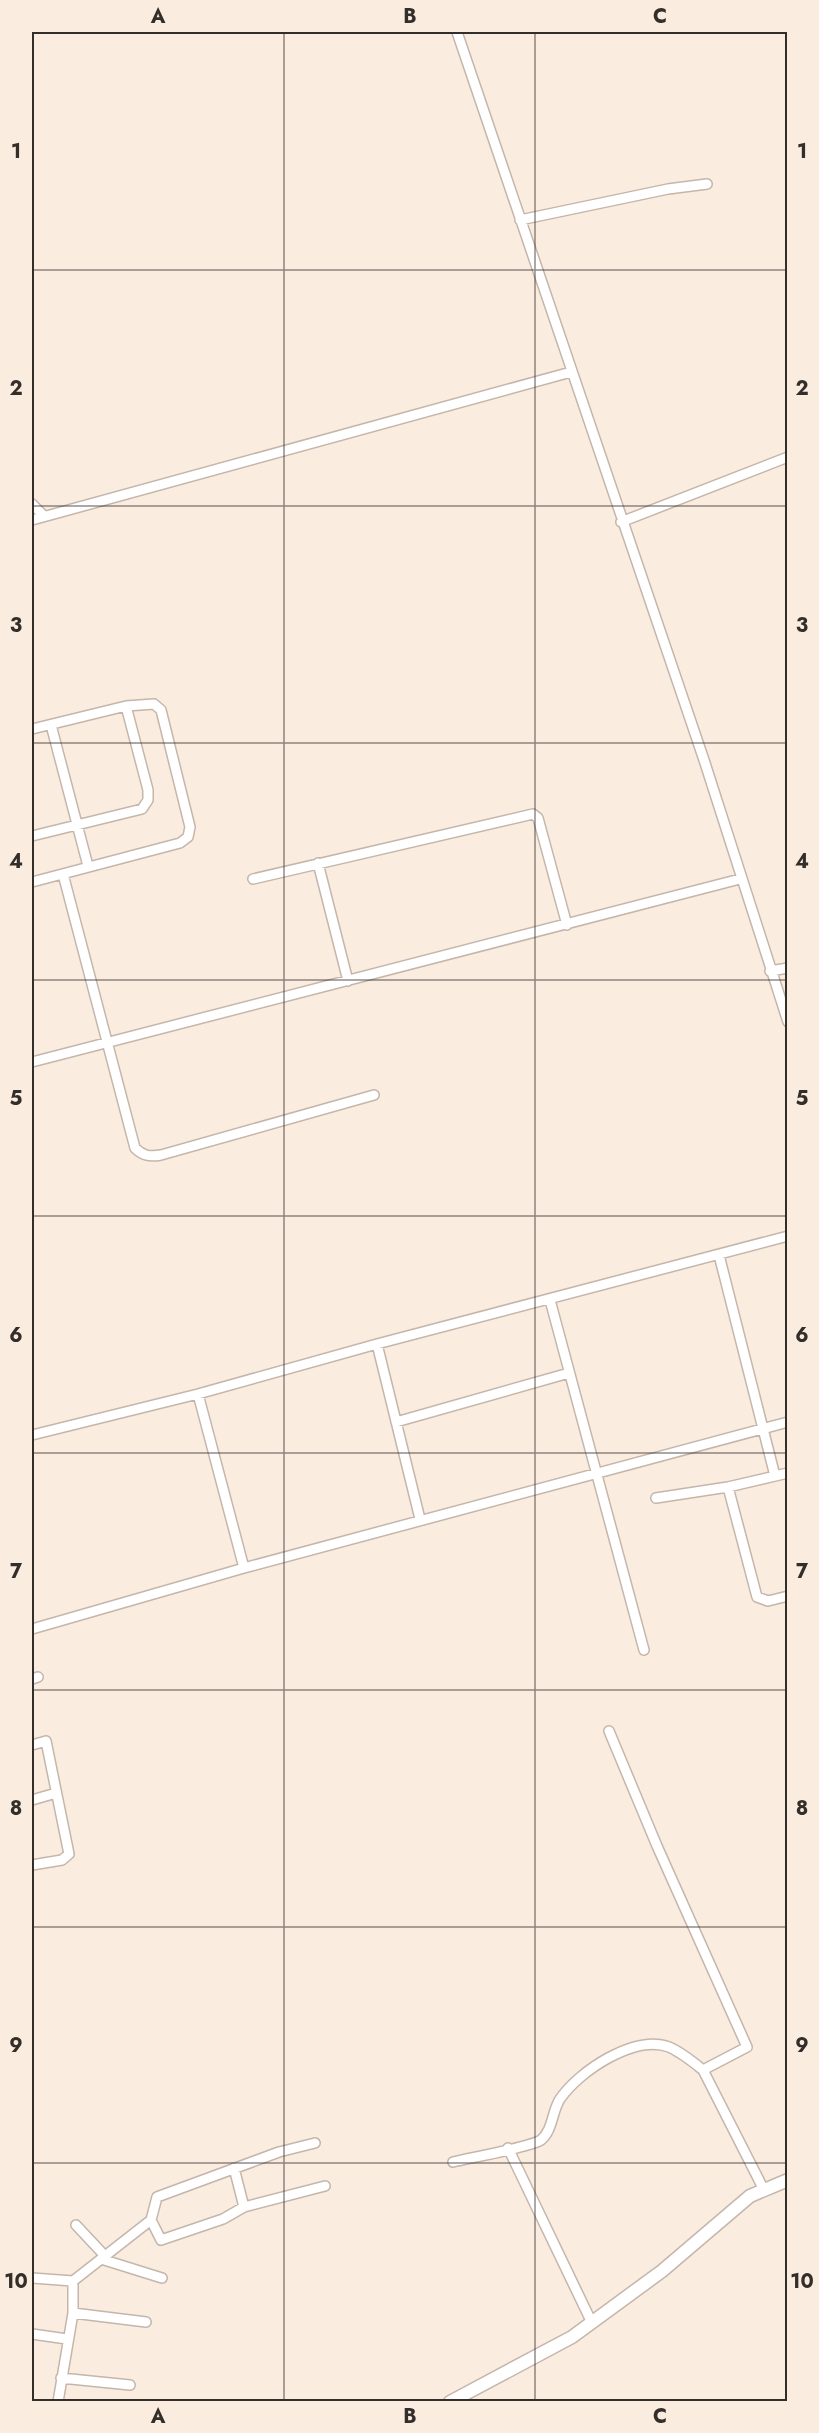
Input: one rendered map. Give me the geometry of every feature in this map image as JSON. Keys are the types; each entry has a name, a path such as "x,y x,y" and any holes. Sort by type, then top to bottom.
{"street":[{"path":"457,32 621,522 705,763 740,879 788,1022"},
{"path":"520,220 668,189 707,184"},
{"path":"32,519 571,372"},
{"path":"621,522 788,457"},
{"path":"32,504 44,516"},
{"path":"32,729 126,706 149,703 161,710 190,827 188,837 180,843 32,882"},
{"path":"32,836 142,809 148,800 148,790 126,706"},
{"path":"51,724 88,866"},
{"path":"253,879 532,814 538,818 567,925"},
{"path":"318,863 348,981"},
{"path":"63,874 135,1148 149,1157 374,1095"},
{"path":"32,1062 740,879"},
{"path":"770,971 788,968"},
{"path":"32,1435 198,1394 377,1344 788,1236"},
{"path":"719,1255 775,1476"},
{"path":"550,1300 644,1650"},
{"path":"377,1344 420,1519"},
{"path":"396,1422 569,1372"},
{"path":"198,1394 244,1568"},
{"path":"32,1629 420,1519 788,1422"},
{"path":"656,1498 728,1487 788,1473"},
{"path":"728,1487 757,1597 768,1601 788,1596"},
{"path":"609,1731 662,1857 747,2047 703,2070"},
{"path":"32,1745 46,1741 69,1854 62,1860 32,1865"},
{"path":"32,1800 56,1793"},
{"path":"453,2162 539,2141 549,2129 559,2100 577,2079 590,2069 629,2048 652,2043 669,2047 703,2070 764,2190"},
{"path":"32,2278 73,2281 151,2220 157,2198 234,2168 315,2143"},
{"path":"508,2148 592,2323"},
{"path":"234,2168 244,2207"},
{"path":"450,2402 572,2337 662,2271 750,2196 788,2180"},
{"path":"151,2220 161,2240 224,2219 244,2207 325,2186"},
{"path":"76,2225 103,2258 162,2278"},
{"path":"58,2402 66,2339 73,2313 73,2281"},
{"path":"73,2313 146,2322"},
{"path":"32,2334 66,2339"},
{"path":"61,2378 130,2385"}]}
